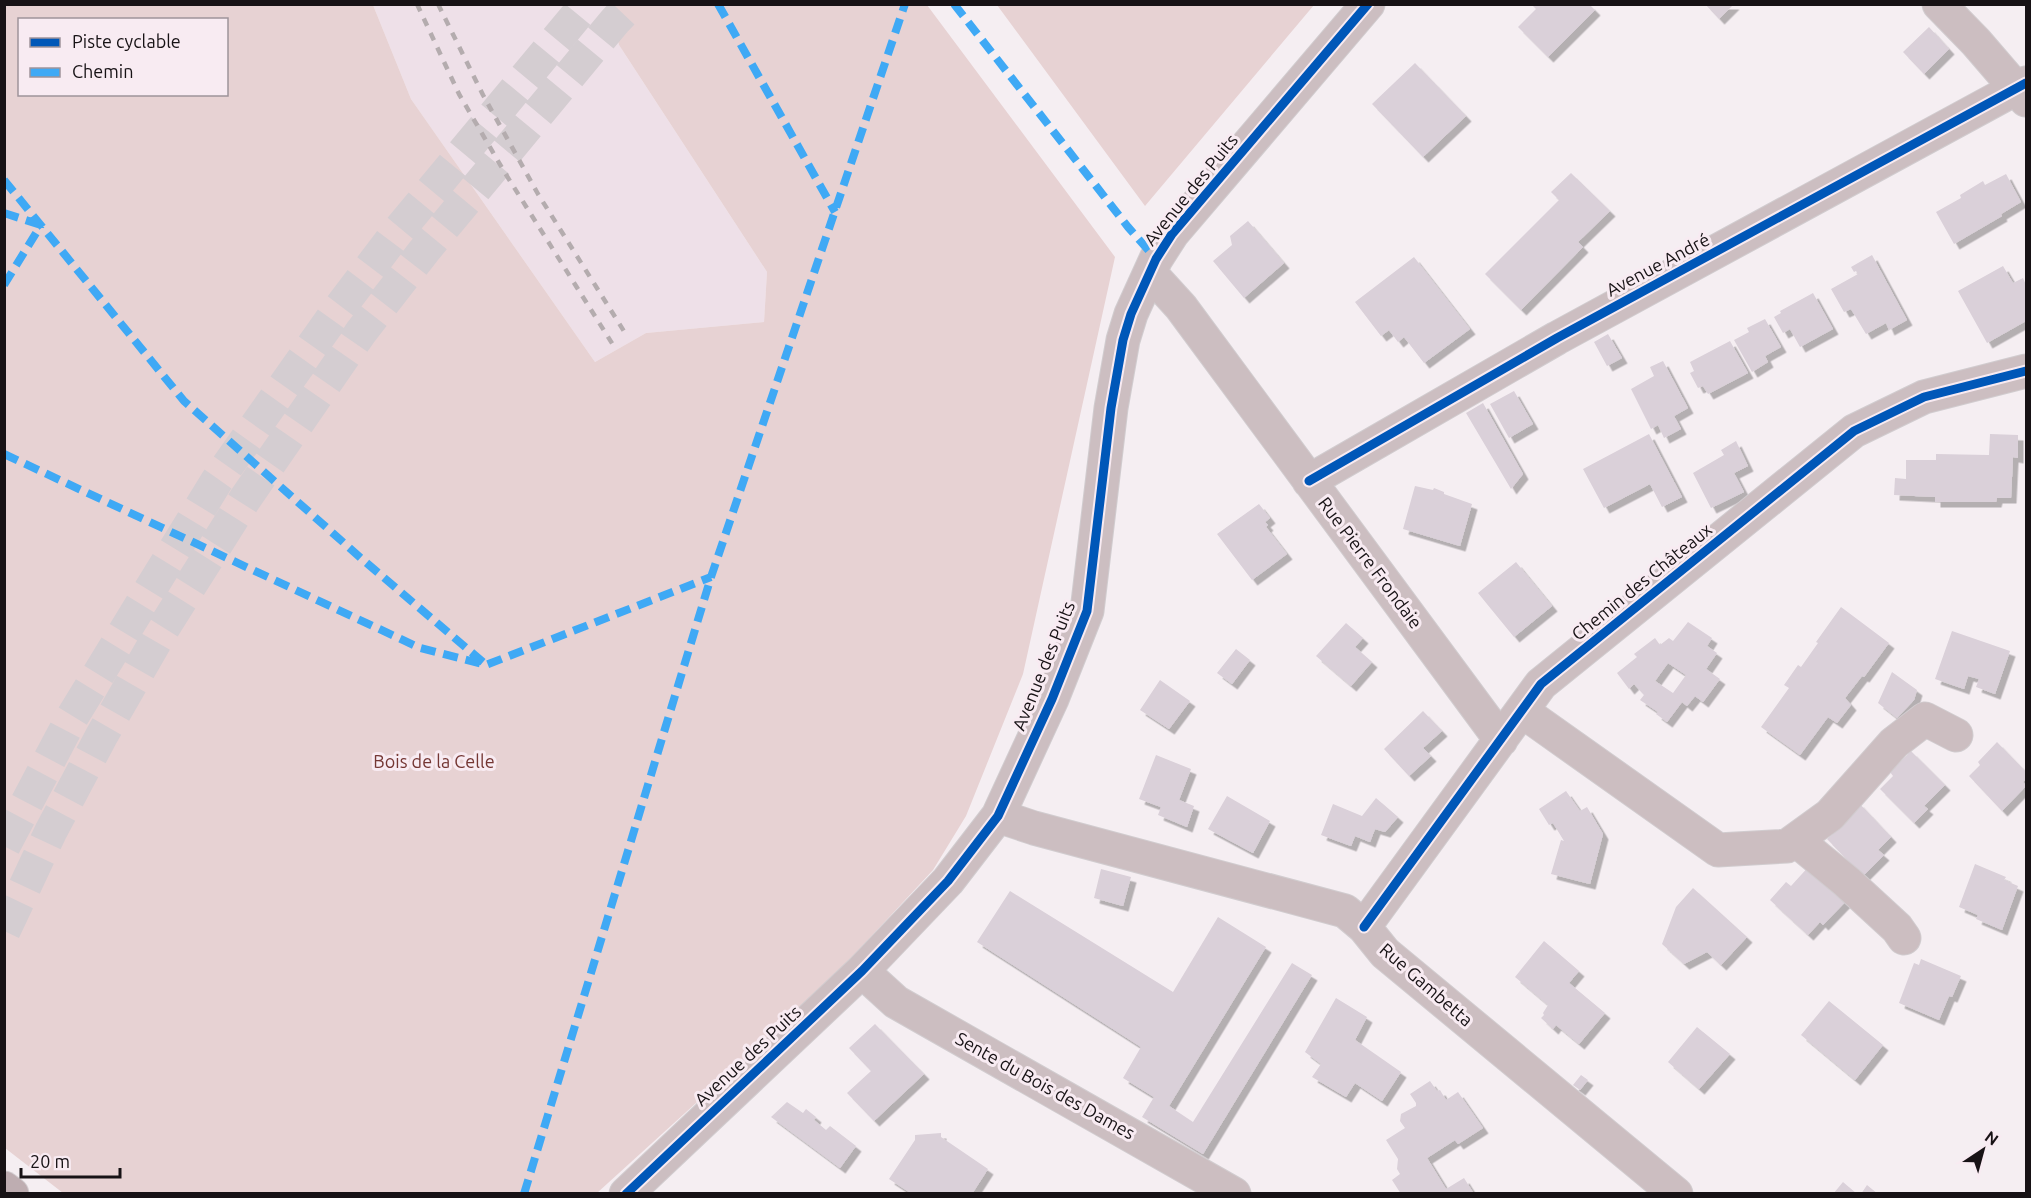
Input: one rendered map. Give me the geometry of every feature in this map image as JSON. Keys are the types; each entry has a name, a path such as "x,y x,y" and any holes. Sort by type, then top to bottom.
{"main road":[{"path":"4,1188 12,1194"}],"street":[{"name":"Avenue des Puits","path":"626,1194 862,971 948,881 998,816 1053,699 1087,611 1111,408 1123,340 1131,314 1156,259 1172,234 1368,4"},
{"path":"1939,4 2023,91"},
{"name":"Avenue André","path":"1309,481 1557,338 2023,91"},
{"name":"Rue Pierre Frondaie","path":"1150,273 1181,307 1501,740"},
{"name":"Chemin des Châteaux","path":"1364,927 1541,684 1854,431 1923,397 2026,371"},
{"path":"1522,711 1718,850 1787,846 1830,815 1894,743 1925,719 1956,735"},
{"name":"Rue Gambetta","path":"998,816 1026,826 1345,911 1364,927 1385,953 1676,1194"},
{"path":"1796,840 1855,889 1897,928 1904,938"},
{"name":"Sente du Bois des Dames","path":"862,971 896,1002 1234,1194"}],"shaded area":[{"path":"373,5 606,5 619,45 767,272 764,322 646,333 595,362 411,99"}],"green space":[{"name":"Bois de la Celle","path":"4,5 373,5 411,99 595,362 646,333 764,322 767,272 619,45 606,5 927,5 1115,257 1023,674 966,816 933,870 826,985 597,1193 63,1193 5,1148"},
{"path":"997,5 1314,5 1145,206"}],"building":[{"path":"1531,4 1589,4 1595,10 1548,57 1518,27 1536,9"},
{"path":"1705,4 1734,4 1719,19"},
{"path":"1929,27 1949,49 1924,74 1903,52"},
{"path":"1415,63 1466,116 1423,157 1372,104"},
{"path":"1571,173 1610,211 1578,242 1583,247 1521,310 1485,274 1559,200 1551,192"},
{"path":"2006,174 2021,202 1954,244 1936,212 1961,198 1960,195 1983,181 1985,185"},
{"path":"1248,221 1284,263 1244,298 1213,261 1232,245 1230,236"},
{"path":"1872,255 1907,320 1889,330 1886,323 1866,334 1851,309 1844,312 1831,289 1858,274 1851,267"},
{"path":"1414,257 1470,329 1424,363 1404,337 1398,342 1389,330 1381,336 1355,302"},
{"path":"2003,266 2013,283 2023,278 2026,285 2026,321 1987,343 1958,291"},
{"path":"1813,293 1833,329 1800,347 1790,329 1783,333 1774,317 1781,313 1780,311"},
{"path":"1765,319 1781,347 1765,356 1768,362 1752,372 1734,340 1749,332 1747,328"},
{"path":"1608,334 1622,358 1607,366 1594,342"},
{"path":"1730,341 1748,373 1708,394 1703,386 1698,388 1690,373 1694,371 1690,362"},
{"path":"1663,361 1688,408 1674,416 1681,429 1664,438 1658,425 1651,429 1631,389 1654,376 1650,367"},
{"path":"1514,391 1533,424 1509,438 1490,404"},
{"path":"1483,403 1523,474 1511,489 1466,413"},
{"path":"1649,434 1682,497 1662,507 1650,484 1604,508 1583,469"},
{"path":"1990,434 2018,435 2018,458 2013,457 2011,498 1997,498 1996,502 1935,502 1935,497 1894,495 1895,478 1906,479 1906,460 1936,460 1936,454 1989,455"},
{"path":"1736,441 1748,466 1734,473 1744,492 1711,508 1693,473 1724,455 1721,450"},
{"path":"1415,486 1433,490 1434,488 1472,504 1460,546 1403,529"},
{"path":"1259,504 1270,518 1265,522 1268,525 1266,527 1287,554 1252,580 1217,534"},
{"path":"1516,562 1552,606 1514,637 1478,593"},
{"path":"1841,607 1889,643 1845,698 1851,705 1837,723 1828,717 1800,755 1761,727 1789,688 1784,685 1798,665 1801,667"},
{"path":"1688,622 1712,638 1707,646 1717,653 1706,669 1720,679 1703,702 1695,696 1687,706 1682,702 1667,722 1656,714 1658,712 1640,700 1644,695 1634,684 1629,689 1617,673 1637,657 1634,654 1655,638 1660,645 1669,638 1673,641","holes":["1668,663 1686,675 1673,693 1655,681"]},
{"path":"1346,623 1363,638 1355,647 1372,662 1351,686 1316,656"},
{"path":"1952,631 2010,651 1995,694 1976,687 1979,679 1968,676 1964,689 1935,679"},
{"path":"1236,649 1250,660 1232,684 1217,673"},
{"path":"1892,672 1917,690 1914,700 1897,718 1878,703"},
{"path":"1160,680 1190,701 1169,729 1140,710"},
{"path":"1423,711 1442,731 1423,748 1431,756 1409,776 1384,749"},
{"path":"1997,742 2026,772 2026,779 2023,782 2026,786 2002,811 1969,776 1980,765 1978,762"},
{"path":"1911,751 1945,785 1924,806 1928,809 1914,823 1880,789 1893,776 1890,772"},
{"path":"1156,755 1191,769 1179,800 1194,806 1187,827 1158,815 1161,807 1139,799"},
{"path":"1566,791 1580,811 1587,807 1603,834 1590,884 1551,874 1561,840 1564,841 1553,823 1549,825 1539,809"},
{"path":"1227,796 1270,821 1253,853 1208,829"},
{"path":"1376,798 1398,817 1385,832 1375,829 1370,842 1355,836 1351,846 1321,835 1333,804 1362,816"},
{"path":"1858,802 1891,837 1878,850 1884,855 1863,876 1827,839 1834,833 1830,828"},
{"path":"1811,864 1848,899 1823,925 1820,922 1808,935 1770,900 1786,882 1791,886"},
{"path":"1975,864 2006,877 2004,880 2018,886 2002,930 1976,919 1978,915 1959,907"},
{"path":"1101,869 1131,877 1123,906 1094,898"},
{"path":"1693,888 1747,937 1721,965 1707,952 1684,964 1662,944 1676,907"},
{"path":"1010,891 1173,992 1218,917 1266,947 1169,1106 1193,1122 1292,963 1312,975 1203,1154 1142,1117 1154,1097 1123,1078 1141,1047 977,942"},
{"path":"1544,941 1579,971 1569,983 1605,1013 1579,1044 1556,1025 1553,1029 1541,1018 1548,1005 1515,977"},
{"path":"1921,959 1961,976 1939,1020 1899,1003 1914,963 1919,965"},
{"path":"1336,998 1367,1017 1355,1040 1401,1072 1382,1101 1355,1083 1346,1097 1312,1077 1321,1064 1305,1052"},
{"path":"1829,1001 1883,1045 1855,1080 1801,1035"},
{"path":"875,1024 924,1074 874,1121 847,1093 871,1071 849,1048"},
{"path":"1697,1027 1730,1054 1699,1089 1668,1062"},
{"path":"1581,1075 1588,1080 1580,1090 1573,1085"},
{"path":"1430,1081 1437,1091 1440,1090 1446,1100 1458,1092 1483,1128 1458,1144 1455,1140 1427,1158 1446,1189 1464,1178 1474,1194 1401,1194 1392,1180 1400,1174 1397,1169 1398,1159 1386,1140 1405,1128 1400,1121 1401,1114 1416,1106 1410,1094"},
{"path":"787,1102 803,1113 806,1109 826,1130 830,1126 856,1146 840,1168 771,1117"},
{"path":"941,1133 941,1137 988,1169 972,1194 912,1194 889,1179 915,1140 915,1135"},
{"path":"1843,1182 1857,1194 1833,1194"},
{"path":"1867,1185 1878,1194 1861,1194"}],"tunnel":[{"path":"4,846 71,719 216,482 335,314 394,236 586,4"},
{"path":"4,931 51,831 102,735 161,632 245,499 361,332 424,251 631,4"}],"railway":[{"path":"417,4 459,94 505,173 615,348"},
{"path":"438,4 483,95 538,194 627,336"}],"marked path":[{"path":"718,4 835,212"},
{"path":"524,1194 711,577 905,4"},
{"path":"954,4 1128,227 1156,259"},
{"path":"4,180 184,401 362,559 484,663"},
{"path":"4,213 41,225"},
{"path":"4,285 41,225"},
{"path":"4,454 420,648 486,665 711,577"}],"cycle path":[{"path":"626,1194 862,971 948,881 998,816 1052,699 1087,611 1111,408 1123,340 1131,314 1156,259 1172,234 1368,4"},
{"path":"1309,481 1557,338 2026,83"},
{"path":"1364,927 1541,684 1854,431 1924,397 2026,371"}]}
